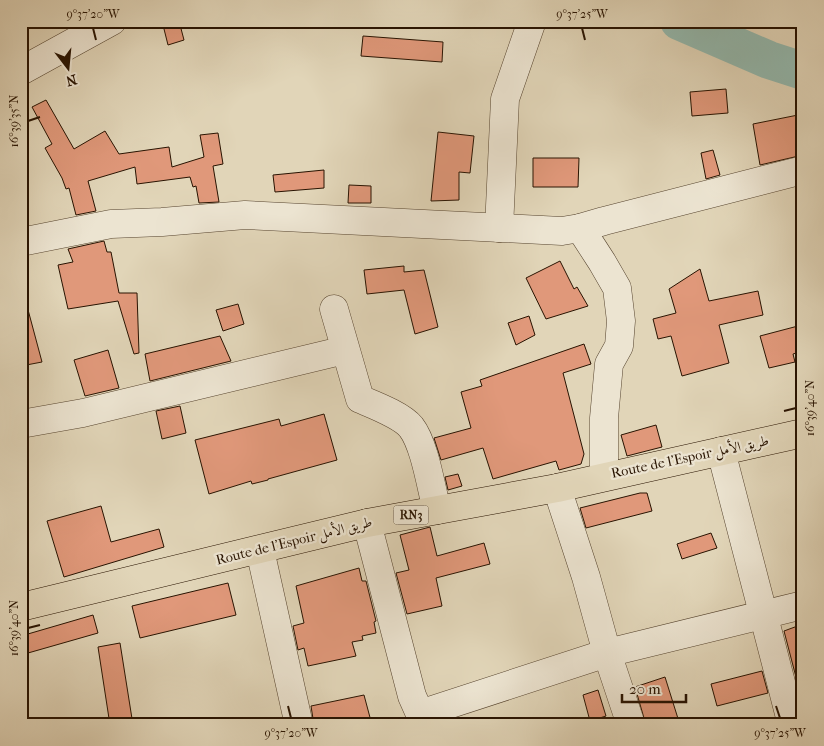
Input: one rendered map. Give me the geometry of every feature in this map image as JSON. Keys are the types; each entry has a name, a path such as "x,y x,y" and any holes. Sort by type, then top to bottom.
{"highway":[{"name":"Route de l’Espoir طريق الأمل","path":"21,608 367,523 557,488 803,433"}],"street":[{"path":"21,71 112,21"},
{"path":"499,228 505,99 532,21"},
{"path":"21,242 111,224 245,215 562,231 580,228 803,170"},
{"path":"580,228 617,288 621,321 619,346 609,364 604,418 604,476"},
{"path":"334,309 360,400 386,410 410,426 419,442 437,510"},
{"path":"21,424 83,413 345,350"},
{"path":"721,451 792,725"},
{"path":"557,488 586,577 606,653 631,725"},
{"path":"367,523 412,696 421,722 606,653 803,605"},
{"path":"260,550 299,725"}],"building":[{"path":"162,21 179,21 184,40 168,45"},
{"path":"363,36 443,42 442,62 361,56"},
{"path":"726,89 728,113 692,116 690,92"},
{"path":"46,100 74,149 105,131 119,154 169,147 172,167 204,157 200,135 218,133 223,164 213,166 219,202 199,203 196,186 193,187 190,177 137,184 135,167 88,181 96,211 76,215 69,188 66,189 45,148 52,144 32,107"},
{"path":"803,114 803,155 760,165 753,124"},
{"path":"438,132 474,136 470,173 459,172 459,200 431,201"},
{"path":"713,150 720,175 706,179 701,153"},
{"path":"533,158 579,158 578,187 533,187"},
{"path":"324,170 324,188 275,192 273,175"},
{"path":"349,185 371,186 371,203 348,203"},
{"path":"104,241 107,252 111,252 119,293 137,293 139,353 134,354 118,301 68,309 58,265 73,262 68,249"},
{"path":"560,261 574,289 577,287 588,306 546,319 526,278"},
{"path":"404,266 404,272 424,270 438,327 415,334 404,290 367,294 364,270"},
{"path":"700,269 709,301 758,291 763,315 719,325 729,363 682,376 671,336 658,339 653,319 676,313 669,289"},
{"path":"238,304 244,324 223,331 216,310"},
{"path":"27,306 42,362 21,366 21,307"},
{"path":"529,316 535,335 516,345 508,323"},
{"path":"798,326 803,351 793,354 795,362 769,368 760,336"},
{"path":"220,336 231,361 150,381 145,354"},
{"path":"584,344 591,364 563,373 584,454 581,464 559,470 556,461 493,479 483,448 441,460 434,438 471,428 461,392 482,386 480,380"},
{"path":"108,350 119,388 85,396 74,360"},
{"path":"180,406 186,433 162,439 156,411"},
{"path":"324,414 337,460 252,484 251,481 209,494 195,440 279,419 281,426"},
{"path":"656,425 662,447 627,456 621,435"},
{"path":"458,474 462,486 448,490 445,477"},
{"path":"640,493 647,493 652,511 586,528 580,508"},
{"path":"101,506 111,542 159,529 164,547 64,577 47,521"},
{"path":"430,527 437,556 484,543 490,564 436,578 442,606 407,614 396,573 409,570 400,535"},
{"path":"711,533 717,548 682,559 677,544"},
{"path":"359,568 362,581 366,581 376,621 374,622 376,633 362,636 363,640 352,642 356,656 308,666 304,648 298,650 293,626 304,623 296,586"},
{"path":"228,583 236,615 140,638 132,606"},
{"path":"93,615 98,633 21,655 21,636"},
{"path":"803,624 803,704 784,631"},
{"path":"120,643 133,725 110,725 98,647"},
{"path":"762,671 768,693 717,706 711,684"},
{"path":"665,677 680,725 646,725 635,687"},
{"path":"598,690 606,716 590,721 583,695"},
{"path":"364,695 372,725 314,725 311,706"}],"waterway":[{"path":"679,21 769,60 803,71"}]}
